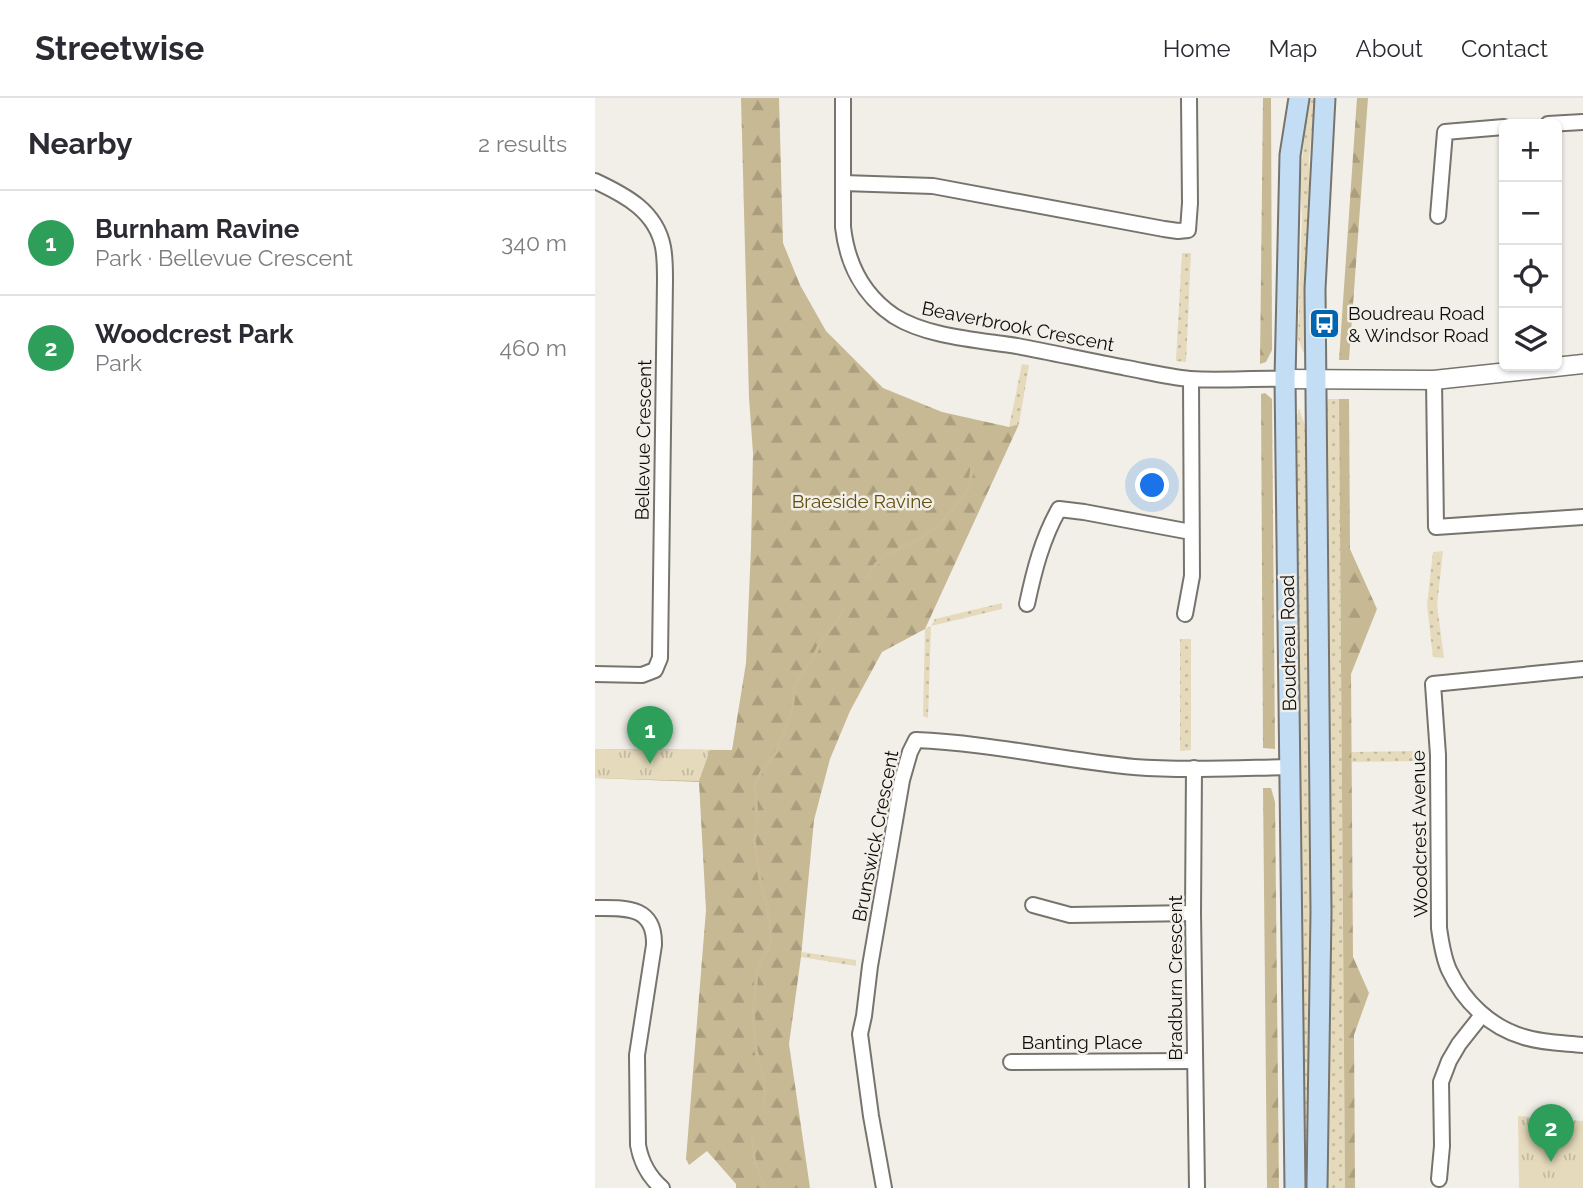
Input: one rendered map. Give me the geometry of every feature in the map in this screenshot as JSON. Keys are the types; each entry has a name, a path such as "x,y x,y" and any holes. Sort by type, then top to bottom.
{"main road":[{"name":"Boudreau Road","path":"1295,1188 1286,379 1290,155 1299,98"},
{"name":"Boudreau Road","path":"1317,1188 1321,899 1315,289 1325,98"}],"street":[{"name":"Beaverbrook Crescent","path":"843,98 843,227 847,253 873,297 904,322 930,331 1191,379 1286,379"},
{"path":"843,184 933,186 1164,229 1188,230 1189,98"},
{"path":"1562,123 1583,122"},
{"path":"1438,216 1444,132 1499,128"},
{"name":"Bellevue Crescent","path":"595,181 630,199 650,220 663,248 665,280 660,658 655,670 642,675 595,674"},
{"path":"1286,379 1434,380 1583,364"},
{"path":"1185,614 1192,576 1191,379"},
{"path":"1434,380 1436,527 1583,517"},
{"path":"1027,604 1035,566 1059,509 1191,533"},
{"name":"Woodcrest Avenue","path":"1583,669 1433,684 1439,755 1439,928 1449,969 1482,1016 1502,1028 1525,1038 1583,1045"},
{"name":"Brunswick Crescent","path":"884,1188 860,1034 902,780 909,752 916,740 947,741 1138,767 1290,767"},
{"name":"Bradburn Crescent","path":"1193,768 1197,1188"},
{"path":"1033,905 1070,915 1193,913"},
{"path":"595,908 629,908 642,915 651,925 653,932 654,945 637,1055 638,1144 647,1171 662,1188"},
{"path":"1439,1178 1442,1146 1441,1082 1459,1044 1482,1016"},
{"name":"Banting Place","path":"1011,1062 1194,1061"}],"green space":[{"name":"Braeside Ravine","path":"741,98 779,98 783,243 800,285 826,331 883,388 942,412 1009,427 1019,424 925,629 882,652 850,711 830,759 814,820 801,957 789,1044 810,1188 736,1188 736,1184 707,1151 689,1165 686,1159 706,910 699,782 595,778 595,749 732,750 746,663 753,453 749,398"},
{"path":"1263,98 1271,98 1272,350 1266,362 1260,364"},
{"path":"1308,98 1315,98 1309,158 1305,353 1298,338 1302,215 1300,183"},
{"path":"1357,98 1368,98 1349,360 1339,360"},
{"path":"1182,253 1191,253 1186,362 1176,361"},
{"path":"1022,364 1029,365 1019,424 1009,427"},
{"path":"1265,393 1272,399 1275,749 1263,748 1261,394"},
{"path":"1328,399 1339,399 1345,1188 1322,1188 1325,409"},
{"path":"1339,399 1349,399 1350,549 1377,609 1351,674 1353,957 1369,993 1354,1035 1355,1188 1345,1188"},
{"path":"1299,409 1305,425 1314,923 1309,1174 1304,1174 1294,426"},
{"path":"1443,551 1437,605 1444,658 1433,657 1427,605 1433,552"},
{"path":"1002,603 1002,609 931,626 935,619"},
{"path":"931,626 928,718 923,716 925,629"},
{"path":"1180,639 1191,639 1191,750 1180,751"},
{"path":"595,749 710,750 699,781 595,778"},
{"path":"1419,751 1419,761 1352,762 1352,752"},
{"path":"1263,788 1271,788 1275,802 1279,1188 1267,1188"},
{"path":"802,952 856,960 856,966 801,957"},
{"path":"1518,1116 1583,1121 1583,1188 1519,1188"}],"waterway":[{"path":"866,579 886,555 918,540 940,524 969,489 972,469"},
{"path":"763,1109 764,1078 756,1051 753,1013 757,971 771,940 754,841 757,827 755,785 777,751 792,712 794,686 844,608"},
{"path":"752,1136 754,1159 765,1188"}],"place":[{"name":"Boudreau Road & Windsor Road","path":"1325,324"},
{"name":"Burnham Ravine","path":"650,764"},
{"name":"Woodcrest Park","path":"1551,1162"}]}
